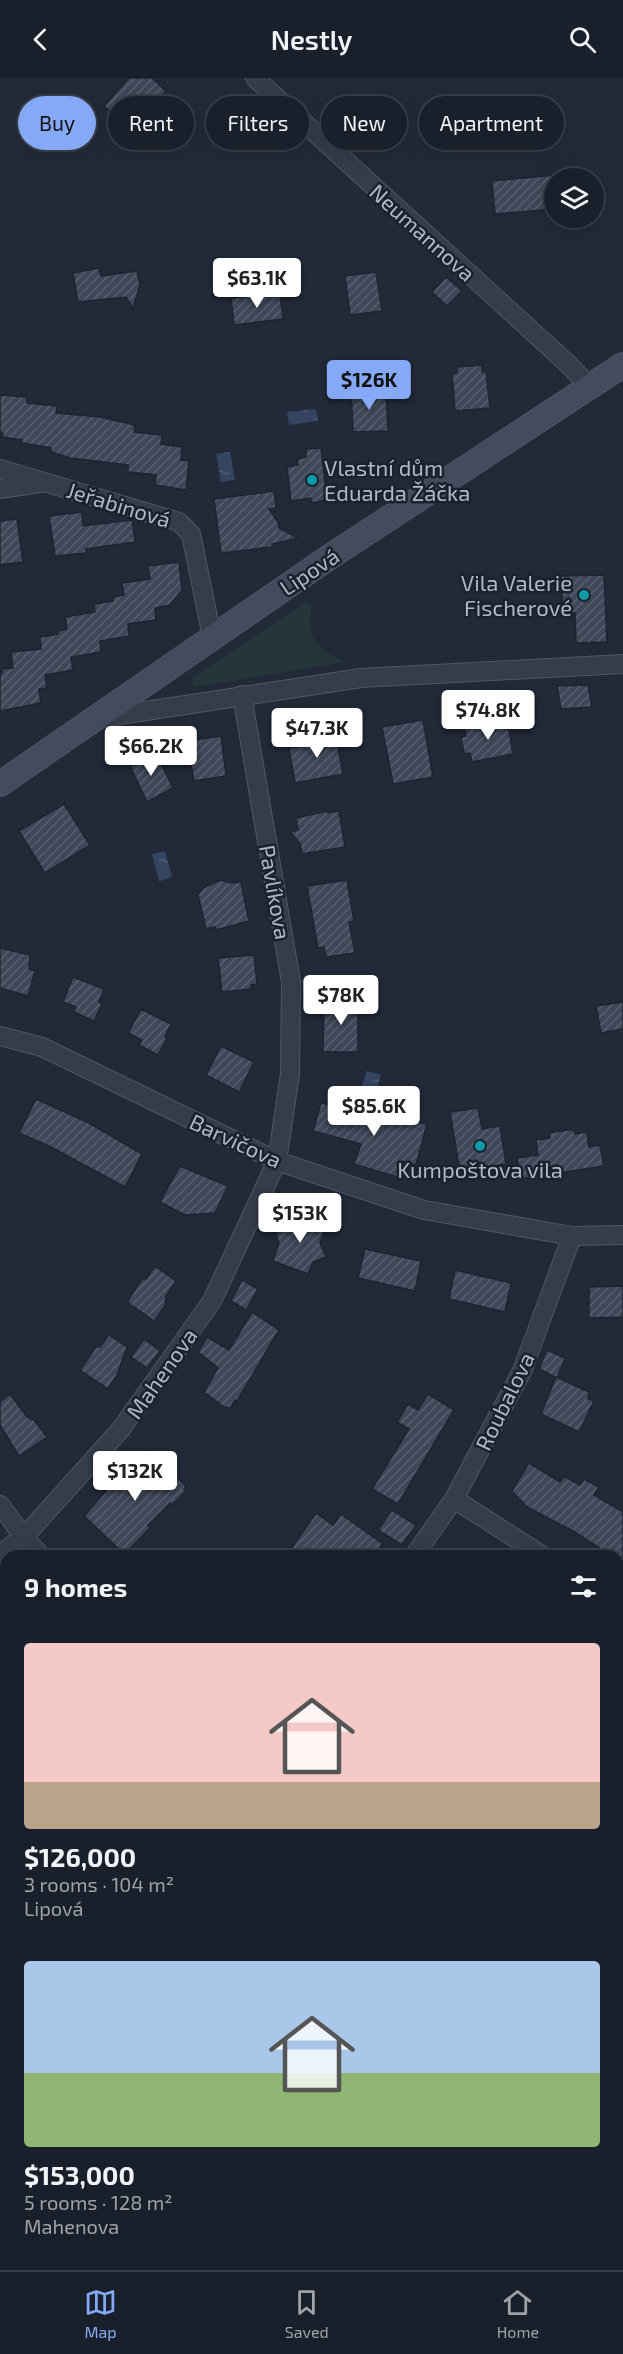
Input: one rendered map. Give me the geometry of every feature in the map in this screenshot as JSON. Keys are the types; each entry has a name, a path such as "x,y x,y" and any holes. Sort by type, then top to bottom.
{"street":[{"name":"Neumannova","path":"255,78 568,364 610,376"},
{"name":"Lipová","path":"0,784 338,551 610,376"},
{"name":"Jeřabinová","path":"0,469 179,522 191,534 212,637"},
{"name":"Jeřabinová","path":"0,489 47,482"},
{"path":"92,720 361,678 623,664"},
{"name":"Pavlíkova","path":"242,695 291,982 290,1074 277,1161"},
{"name":"Barvičova","path":"0,1036 42,1047 277,1161 424,1210 572,1236 623,1235"},
{"name":"Mahenova","path":"6,1550 24,1537 121,1429 212,1302 277,1161"},
{"name":"Roubalova","path":"418,1550 454,1499 522,1371 572,1236"},
{"path":"454,1499 534,1550"},
{"path":"0,1505 36,1550"}],"shaded area":[{"path":"306,602 311,605 310,626 315,641 327,652 346,662 195,687 191,682 193,678"}],"water":[{"path":"316,409 318,421 289,425 287,412"},
{"path":"230,452 235,480 221,482 216,454"},
{"path":"165,851 172,877 159,881 152,854"},
{"path":"367,1071 381,1075 373,1099 359,1095"}],"building":[{"path":"129,78 152,78 166,91 162,96 113,96"},
{"path":"544,176 544,210 495,214 492,181"},
{"path":"99,268 101,276 137,271 140,285 133,308 126,297 78,302 73,273"},
{"path":"376,272 382,311 350,315 345,276"},
{"path":"446,277 462,291 447,306 432,292"},
{"path":"280,293 283,319 234,325 231,298"},
{"path":"482,365 482,372 486,371 490,408 455,411 452,374 457,373 457,367"},
{"path":"370,388 370,392 386,391 388,431 353,432 351,389"},
{"path":"0,395 27,397 27,403 57,406 56,413 100,417 135,425 134,432 162,435 161,444 182,447 181,460 189,461 186,490 155,485 156,475 128,472 128,465 70,458 51,452 51,448 2,437 3,433 0,433"},
{"name":"Vlastní dům Eduarda Žáčka","path":"321,448 327,500 311,503 311,498 291,501 287,467 298,465 297,459 306,457 306,449"},
{"path":"274,491 276,508 269,509 278,522 279,528 298,538 272,544 272,547 221,553 214,499"},
{"path":"82,512 83,526 132,520 135,542 86,549 86,553 55,556 49,516"},
{"path":"17,519 23,562 0,565 0,521"},
{"path":"179,562 182,590 170,605 155,608 156,620 128,624 129,636 100,641 101,652 71,657 73,670 45,675 47,688 39,689 41,703 0,711 0,674 2,669 13,668 11,652 41,649 40,637 58,634 58,631 67,629 65,617 95,612 94,604 113,601 113,597 124,595 122,583 150,579 148,566"},
{"name":"Vila Valerie Fischerové","path":"604,575 607,642 576,643 575,613 563,613 561,576"},
{"path":"588,685 592,707 561,709 557,686"},
{"path":"507,719 513,754 472,762 470,753 464,754 461,737 466,736 464,728"},
{"path":"423,720 433,777 393,784 382,727"},
{"path":"335,730 343,774 295,783 289,748 317,744 315,733"},
{"path":"221,736 226,776 194,781 187,741"},
{"path":"156,753 173,788 147,802 130,766"},
{"path":"64,804 90,845 45,873 19,831"},
{"path":"327,811 328,813 339,811 345,847 302,854 300,843 290,832 298,830 296,818"},
{"path":"220,880 232,883 241,882 249,921 216,930 215,927 206,929 198,895 203,888"},
{"path":"347,880 354,921 349,922 355,953 326,957 324,947 318,948 307,886"},
{"path":"0,948 30,955 29,969 35,971 28,996 0,988"},
{"path":"254,955 257,984 251,985 251,989 222,992 218,958"},
{"path":"73,977 104,989 99,1002 102,1004 94,1021 74,1012 76,1007 63,1002"},
{"path":"324,999 358,999 358,1052 323,1052"},
{"path":"623,1002 623,1029 601,1033 596,1006"},
{"path":"141,1009 171,1024 158,1055 139,1045 142,1040 128,1033"},
{"path":"221,1046 254,1062 239,1092 206,1075"},
{"path":"36,1099 89,1123 142,1154 125,1187 49,1146 19,1133"},
{"path":"321,1103 427,1124 416,1165 402,1161 397,1177 354,1164 361,1144 313,1131"},
{"name":"Kumpoštova vila","path":"478,1108 482,1129 500,1126 506,1164 460,1172 450,1112"},
{"path":"574,1130 575,1134 587,1132 589,1147 600,1145 604,1166 521,1179 517,1158 538,1155 536,1140 550,1138 549,1133"},
{"path":"180,1166 228,1186 215,1213 185,1215 160,1202"},
{"path":"291,1213 326,1226 320,1243 326,1257 313,1262 308,1274 273,1261 279,1243 276,1235 279,1227 286,1224"},
{"path":"365,1249 421,1261 415,1291 358,1278"},
{"path":"155,1266 176,1281 166,1296 165,1306 154,1321 127,1302 142,1279 146,1279"},
{"path":"455,1270 511,1283 505,1312 449,1299"},
{"path":"242,1280 258,1289 246,1310 231,1301"},
{"path":"623,1286 623,1317 589,1318 589,1287"},
{"path":"252,1312 279,1330 237,1401 235,1400 230,1408 224,1407 204,1392 218,1368 198,1352 207,1337 229,1350"},
{"path":"109,1335 127,1347 117,1375 108,1389 80,1370 96,1347 100,1347"},
{"path":"144,1339 160,1351 147,1368 131,1357"},
{"path":"547,1350 565,1358 557,1378 539,1369"},
{"path":"556,1377 589,1392 588,1399 594,1401 579,1432 541,1414"},
{"path":"10,1394 27,1417 34,1420 47,1437 19,1456 0,1425 0,1402"},
{"path":"428,1394 454,1410 398,1504 372,1489 409,1429 397,1422 408,1404 418,1410"},
{"path":"148,1450 186,1486 184,1489 186,1491 148,1525 150,1528 129,1550 120,1550 84,1516"},
{"path":"529,1463 560,1482 564,1476 580,1485 584,1479 599,1487 594,1495 623,1512 623,1550 600,1550 573,1531 527,1507 512,1491"},
{"path":"392,1510 416,1525 402,1545 378,1530"},
{"path":"316,1513 333,1525 341,1514 383,1544 378,1550 290,1550"}],"place":[{"name":"Vlastní dům Eduarda Žáčka","path":"312,480"},
{"name":"Vila Valerie Fischerové","path":"584,595"},
{"name":"Kumpoštova vila","path":"480,1146"}]}
